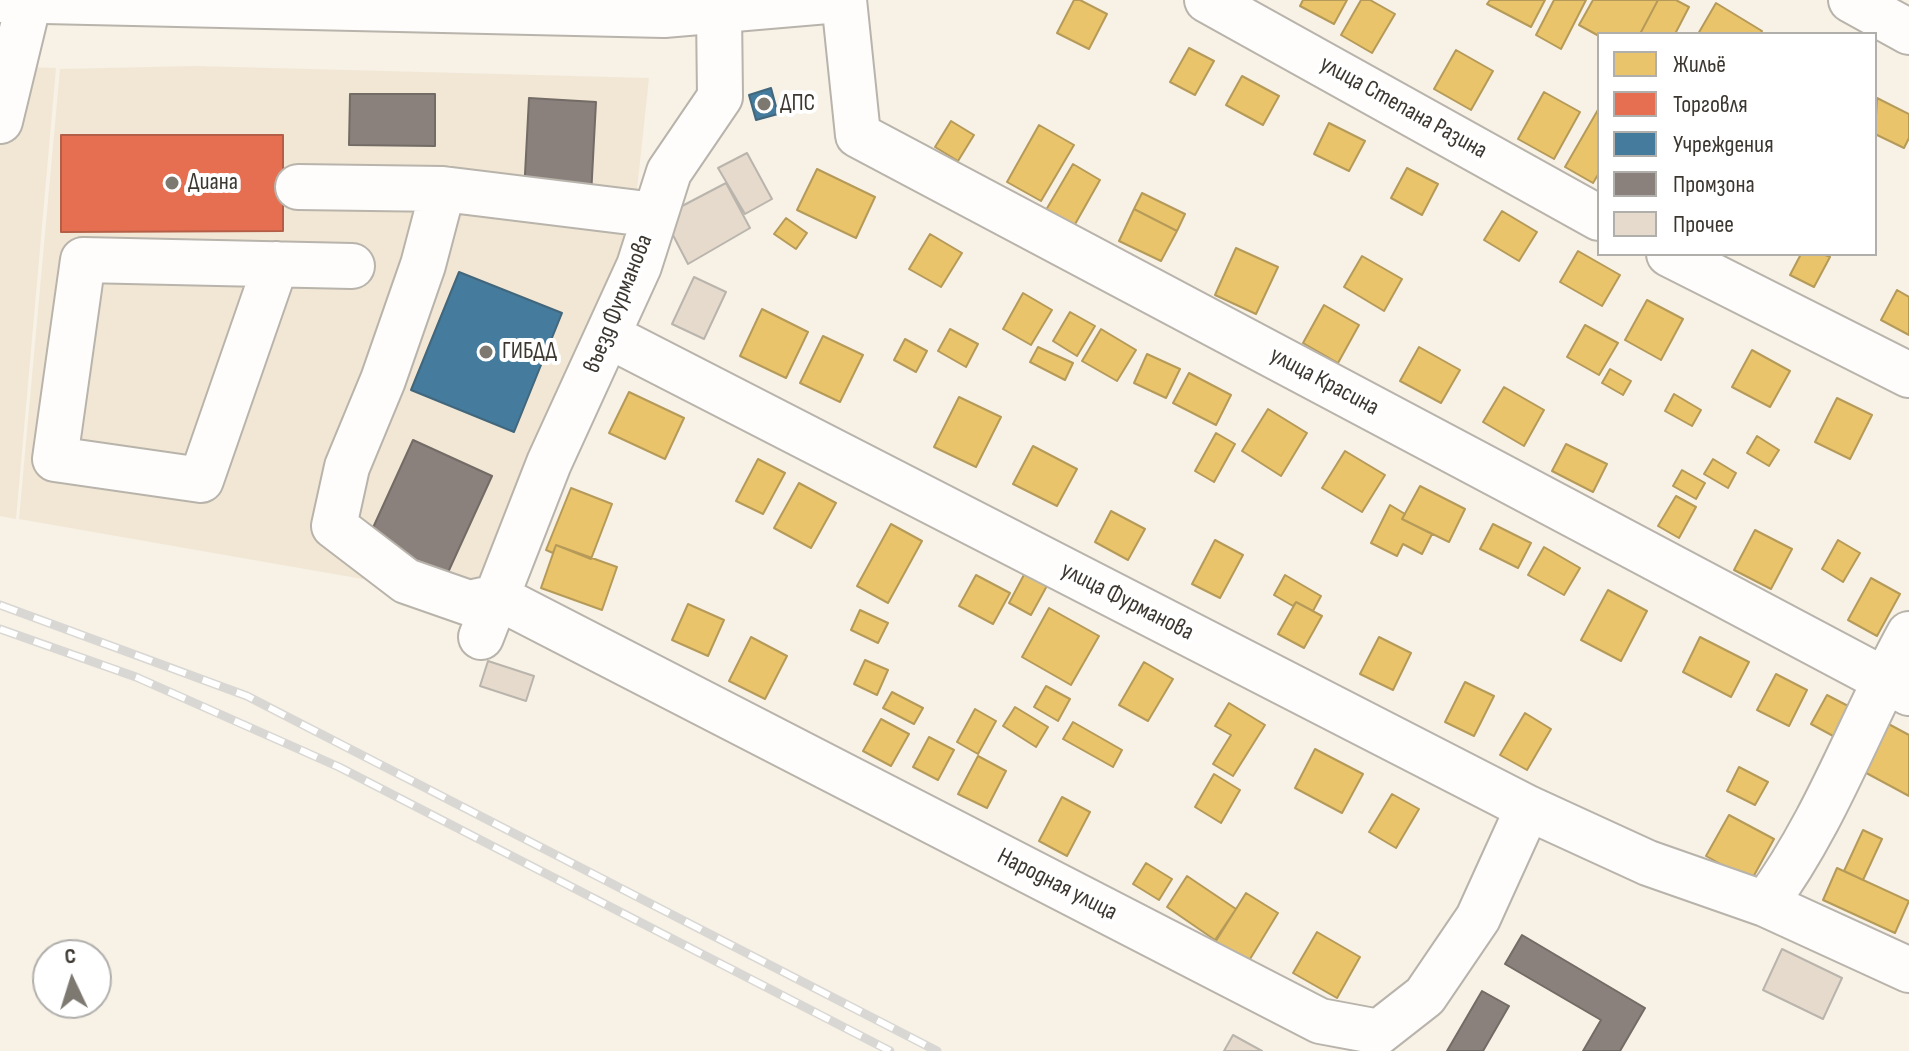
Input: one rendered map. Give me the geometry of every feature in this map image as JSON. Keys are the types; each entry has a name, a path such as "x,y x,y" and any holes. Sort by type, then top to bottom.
{"street":[{"path":"0,0 604,7 664,15 842,0"},
{"name":"улица Красина","path":"842,0 858,135 1896,686"},
{"name":"улица Степана Разина","path":"1207,0 1597,217"},
{"path":"1851,0 1909,32"},
{"path":"0,121 29,1"},
{"name":"въезд Фурманова","path":"481,637 549,463 639,266 669,172 720,97 719,11"},
{"path":"298,187 443,189 655,215"},
{"path":"443,189 423,265 383,380 347,467 334,526 406,581 469,603 497,597"},
{"path":"1673,256 1909,375"},
{"path":"276,264 201,480 55,459 83,260 276,264 352,266"},
{"name":"улица Фурманова","path":"609,336 1528,808 1648,863 1765,904"},
{"name":"Народная улица","path":"497,597 1320,1021 1379,1032 1425,996 1478,918 1528,808"},
{"path":"1909,634 1896,686 1785,877 1765,904 1909,970"}],"shaded area":[{"path":"0,66 56,68 16,519 0,516"},
{"path":"195,66 649,78 629,263 477,599 19,519 60,69"}],"building: Жильё":[{"path":"1074,0 1107,14 1089,49 1057,33"},
{"path":"1303,0 1347,0 1334,24 1300,6"},
{"path":"1361,0 1370,0 1395,14 1372,53 1341,35"},
{"path":"1490,0 1545,0 1531,27 1487,4"},
{"path":"1554,0 1586,0 1561,49 1536,35"},
{"path":"1593,0 1658,0 1641,32 1597,32 1597,35 1579,25"},
{"path":"1658,0 1676,0 1689,7 1676,32 1641,32"},
{"path":"1716,3 1762,31 1761,32 1699,32"},
{"path":"1189,48 1214,61 1195,95 1170,82"},
{"path":"1456,50 1493,71 1471,110 1434,89"},
{"path":"1242,76 1279,96 1263,125 1226,105"},
{"path":"1544,92 1580,112 1554,159 1518,139"},
{"path":"1877,98 1909,114 1909,138 1904,148 1877,135"},
{"path":"1597,111 1597,176 1593,183 1565,167"},
{"path":"951,121 974,135 958,161 935,147"},
{"path":"1329,123 1365,141 1349,171 1314,154"},
{"path":"1039,125 1074,145 1041,201 1007,182"},
{"path":"1073,164 1100,180 1074,226 1046,210"},
{"path":"1407,168 1438,184 1422,215 1391,198"},
{"path":"817,169 875,197 856,238 797,210"},
{"path":"1142,193 1185,214 1177,231 1134,209"},
{"path":"1134,209 1177,231 1161,261 1119,241"},
{"path":"1502,211 1537,232 1519,261 1484,240"},
{"path":"786,218 807,233 796,249 774,234"},
{"path":"930,234 962,253 941,287 909,269"},
{"path":"1236,248 1278,267 1256,314 1215,295"},
{"path":"1578,251 1620,275 1602,306 1560,282"},
{"path":"1362,256 1402,279 1384,311 1344,287"},
{"path":"1800,256 1830,257 1814,287 1790,275"},
{"path":"1897,290 1909,297 1909,335 1881,320"},
{"path":"1023,293 1052,310 1031,345 1003,329"},
{"path":"1647,300 1683,319 1661,360 1625,340"},
{"path":"1324,305 1359,325 1338,363 1303,343"},
{"path":"762,309 808,332 786,378 740,356"},
{"path":"1070,312 1095,326 1077,356 1053,341"},
{"path":"1585,325 1618,343 1599,375 1567,357"},
{"path":"950,329 978,344 966,367 938,351"},
{"path":"1101,329 1136,350 1117,381 1082,361"},
{"path":"823,336 863,355 840,402 800,383"},
{"path":"905,339 927,351 916,372 894,360"},
{"path":"1038,347 1073,363 1065,380 1030,362"},
{"path":"1419,347 1460,370 1441,403 1400,381"},
{"path":"1752,350 1790,371 1770,407 1732,387"},
{"path":"1147,354 1180,369 1166,398 1134,383"},
{"path":"1610,369 1631,381 1623,395 1602,383"},
{"path":"1189,373 1231,395 1216,425 1173,403"},
{"path":"1504,387 1544,410 1524,446 1483,422"},
{"path":"629,392 684,418 665,459 609,433"},
{"path":"1674,394 1701,410 1692,426 1665,411"},
{"path":"959,397 1001,417 976,467 934,447"},
{"path":"1837,398 1872,415 1850,459 1815,442"},
{"path":"1268,409 1307,433 1281,476 1242,451"},
{"path":"1216,433 1235,444 1214,482 1195,471"},
{"path":"1757,436 1779,450 1769,466 1747,453"},
{"path":"1566,444 1607,464 1593,492 1552,471"},
{"path":"1033,446 1077,469 1057,506 1013,484"},
{"path":"1345,451 1385,475 1362,512 1322,488"},
{"path":"758,459 785,473 763,514 736,501"},
{"path":"1713,459 1736,473 1728,488 1704,474"},
{"path":"1682,470 1705,483 1696,499 1673,486"},
{"path":"799,483 836,503 811,548 774,528"},
{"path":"1420,486 1465,509 1449,542 1402,519"},
{"path":"571,488 612,504 591,559 556,545 553,553 546,550"},
{"path":"1676,496 1696,507 1679,538 1658,526"},
{"path":"1390,505 1405,514 1402,519 1432,534 1422,554 1403,544 1397,556 1371,543"},
{"path":"1111,511 1145,529 1128,560 1095,542"},
{"path":"891,524 922,541 888,603 857,586"},
{"path":"1493,524 1531,543 1518,568 1480,549"},
{"path":"1755,530 1792,549 1771,589 1734,570"},
{"path":"1215,540 1243,555 1220,598 1192,584"},
{"path":"1838,540 1860,553 1843,582 1822,569"},
{"path":"556,545 617,567 602,610 541,588"},
{"path":"1544,547 1580,568 1564,595 1528,575"},
{"path":"1026,571 1048,584 1031,615 1009,603"},
{"path":"976,575 1010,593 993,624 959,606"},
{"path":"1285,575 1321,596 1313,611 1296,602 1293,606 1274,595"},
{"path":"1871,578 1900,594 1877,636 1848,620"},
{"path":"1608,590 1647,611 1621,661 1581,640"},
{"path":"1296,602 1322,616 1304,648 1278,634"},
{"path":"688,604 724,620 708,656 672,640"},
{"path":"1049,608 1099,636 1071,685 1022,657"},
{"path":"860,610 888,623 878,643 851,630"},
{"path":"751,637 787,656 765,699 729,681"},
{"path":"1379,637 1411,653 1393,690 1360,674"},
{"path":"1700,637 1749,662 1731,697 1683,672"},
{"path":"865,660 888,670 877,695 854,684"},
{"path":"1144,662 1173,679 1148,721 1119,705"},
{"path":"1776,674 1807,690 1789,726 1757,710"},
{"path":"1465,682 1494,696 1474,736 1445,722"},
{"path":"1046,686 1070,699 1058,721 1034,707"},
{"path":"892,692 923,708 914,724 883,708"},
{"path":"1827,695 1852,708 1835,737 1811,724"},
{"path":"1229,703 1265,725 1233,776 1213,764 1231,735 1215,726"},
{"path":"1015,707 1048,727 1036,747 1003,726"},
{"path":"975,709 996,721 978,754 957,742"},
{"path":"1525,713 1551,729 1527,770 1500,755"},
{"path":"881,719 909,734 891,766 863,751"},
{"path":"1883,721 1909,735 1909,796 1857,768"},
{"path":"1073,722 1122,750 1113,767 1063,739"},
{"path":"929,737 954,750 938,780 913,767"},
{"path":"1315,749 1363,774 1342,813 1295,788"},
{"path":"978,756 1006,771 987,808 958,794"},
{"path":"1739,767 1768,782 1755,805 1727,791"},
{"path":"1214,774 1240,790 1221,823 1195,807"},
{"path":"1392,794 1419,809 1396,848 1369,832"},
{"path":"1062,797 1090,812 1067,856 1039,841"},
{"path":"1729,815 1774,839 1751,881 1706,856"},
{"path":"1863,830 1882,839 1863,880 1844,871"},
{"path":"1146,863 1172,879 1159,900 1133,884"},
{"path":"1837,868 1909,901 1895,933 1823,900"},
{"path":"1187,876 1236,909 1215,940 1167,907"},
{"path":"1246,893 1278,913 1247,964 1214,944"},
{"path":"1317,932 1360,957 1337,998 1293,973"}],"building: Торговля":[{"path":"61,135 283,135 283,231 61,232"}],"building: Учреждения":[{"name":"ДПС","path":"771,88 778,114 756,120 749,95"},
{"path":"459,272 562,313 514,432 411,390"}],"building: Промзона":[{"path":"350,94 435,94 435,146 349,145"},
{"path":"529,98 596,102 591,196 524,193"},
{"path":"413,440 492,476 445,579 366,543"},
{"path":"1522,935 1645,1008 1620,1051 1583,1051 1601,1020 1505,964"},
{"path":"1482,991 1509,1006 1483,1051 1447,1051"}],"building: Прочее":[{"path":"747,153 772,199 745,214 718,168"},
{"path":"726,183 750,228 688,264 663,216"},
{"path":"694,277 726,292 704,339 672,324"},
{"path":"488,661 534,676 526,701 480,686"},
{"path":"1782,949 1842,978 1823,1019 1763,990"},
{"path":"1233,1035 1262,1051 1224,1051"}],"railway":[{"path":"0,605 247,696 937,1051"},
{"path":"0,629 136,677 339,767 890,1051"}],"place":[{"name":"ДПС","path":"764,104"},
{"name":"Диана","path":"172,183"},
{"name":"ГИБДД","path":"486,352"}]}
